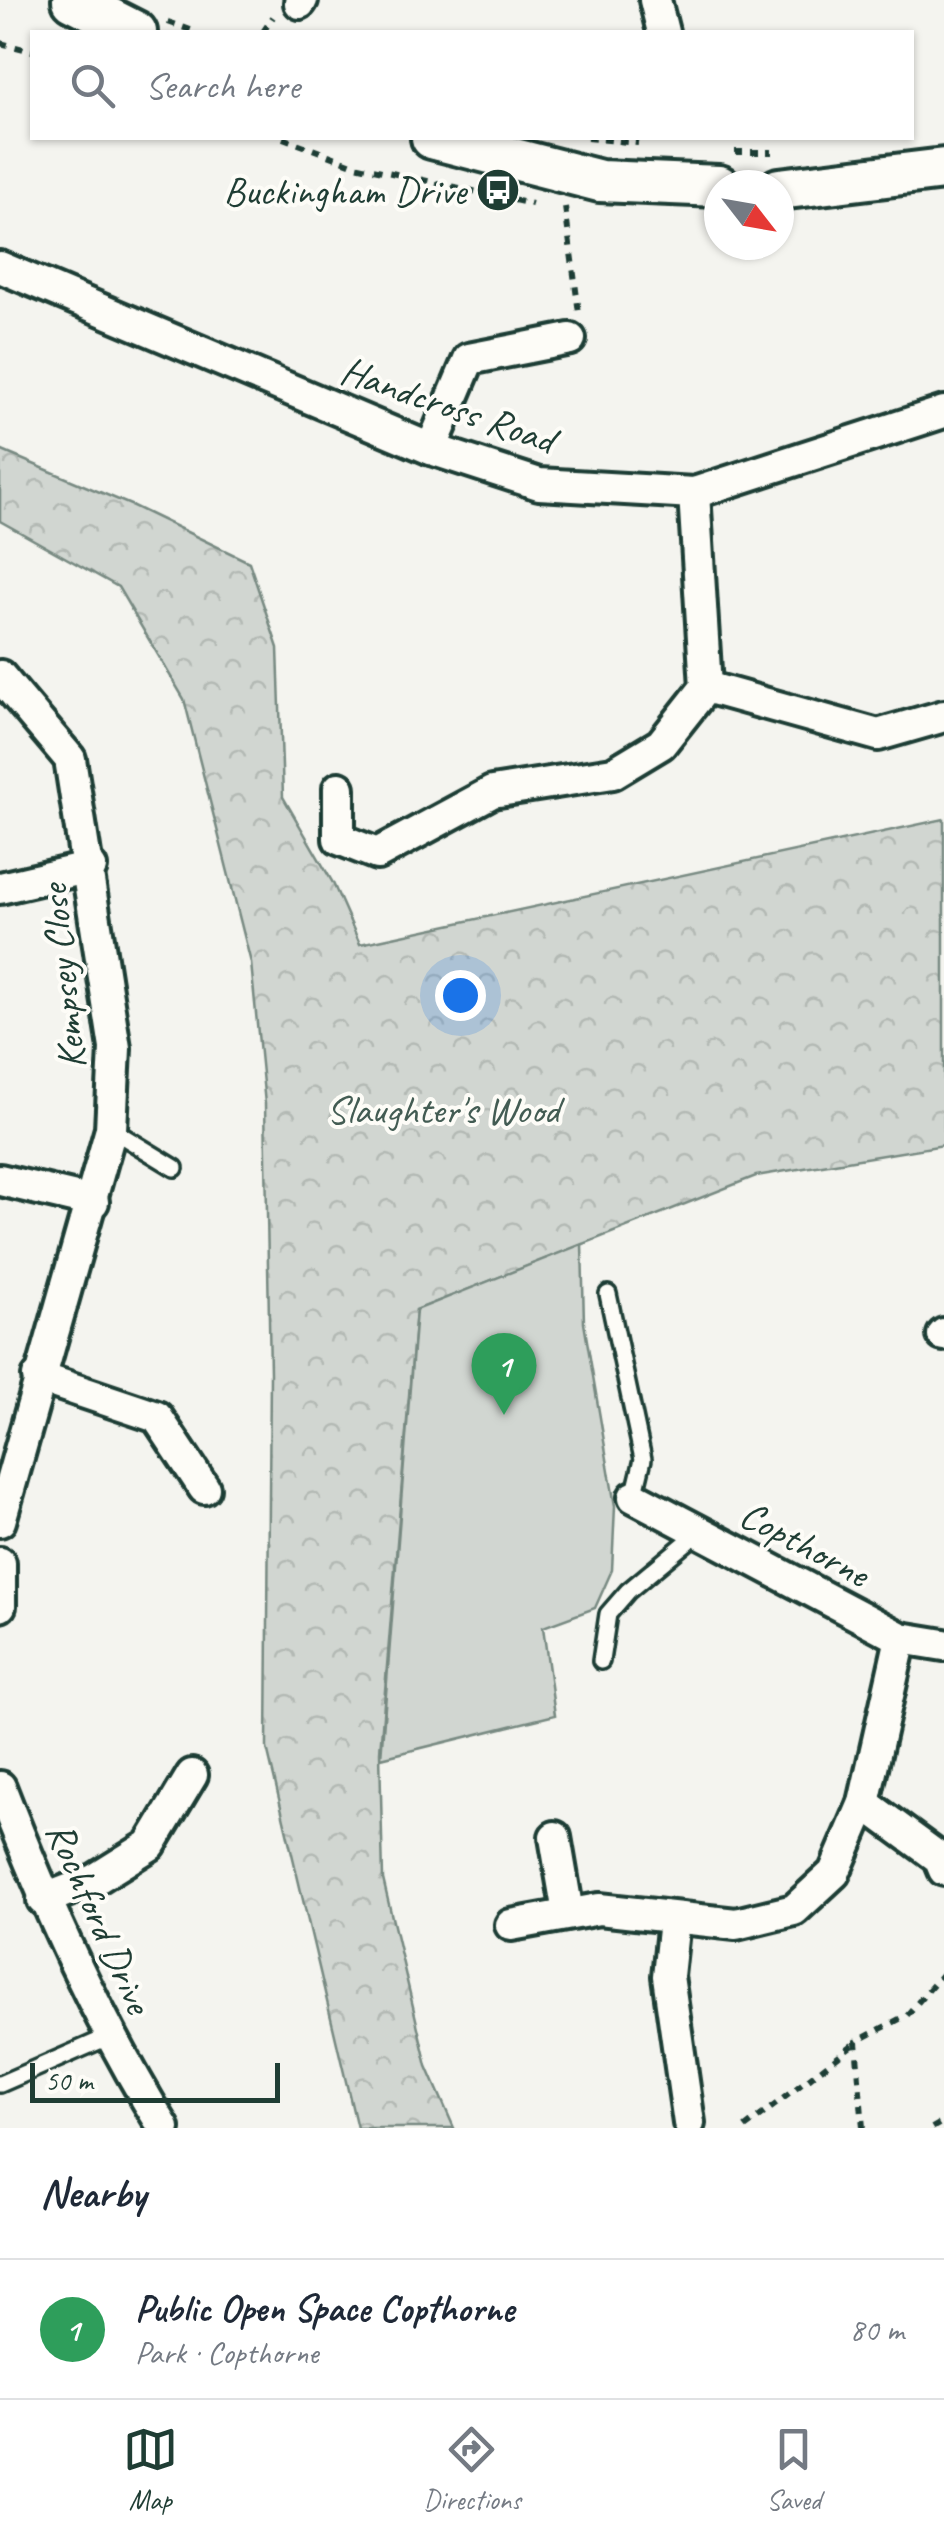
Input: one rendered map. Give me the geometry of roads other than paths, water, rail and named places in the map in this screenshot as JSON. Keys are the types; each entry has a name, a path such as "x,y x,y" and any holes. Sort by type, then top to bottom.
{"street":[{"path":"73,0 132,30"},
{"path":"655,0 662,30"},
{"path":"440,140 600,181 704,185"},
{"path":"794,186 944,169"},
{"name":"Handcross Road","path":"0,267 431,449 539,484 694,493 944,412"},
{"path":"431,449 469,359 570,339"},
{"path":"340,788 338,839 377,854 492,792 614,773 661,744 706,687 694,493"},
{"name":"Kempsey Close","path":"0,676 70,758 90,867 115,1048 110,1129 93,1202 38,1377 0,1521"},
{"path":"706,687 878,735 944,716"},
{"path":"0,888 90,867"},
{"path":"0,1180 93,1202"},
{"path":"38,1377 157,1417 204,1488"},
{"name":"Copthorne","path":"634,1497 901,1638 944,1645"},
{"path":"0,1563 0,1606"},
{"path":"511,1925 599,1909 736,1924 794,1910 834,1873 864,1803 901,1638"},
{"path":"43,1900 94,1880 150,1845 192,1775"},
{"name":"Rochford Drive","path":"0,1787 43,1900 108,2037 164,2128"},
{"path":"864,1803 938,1858 944,1870"},
{"path":"555,1837 568,1914"},
{"path":"674,1920 668,1976 689,2126"}],"lane":[{"path":"110,1129 175,1168"},
{"path":"608,1294 642,1458 634,1497"},
{"path":"601,1661 608,1614 628,1591 699,1532"},
{"path":"0,2084 108,2037"}],"place":[{"name":"Buckingham Drive","path":"498,190"},
{"name":"Public Open Space Copthorne","path":"504,1415"}],"park label":[{"name":"Slaughter's Wood","path":"443,1109"}]}
